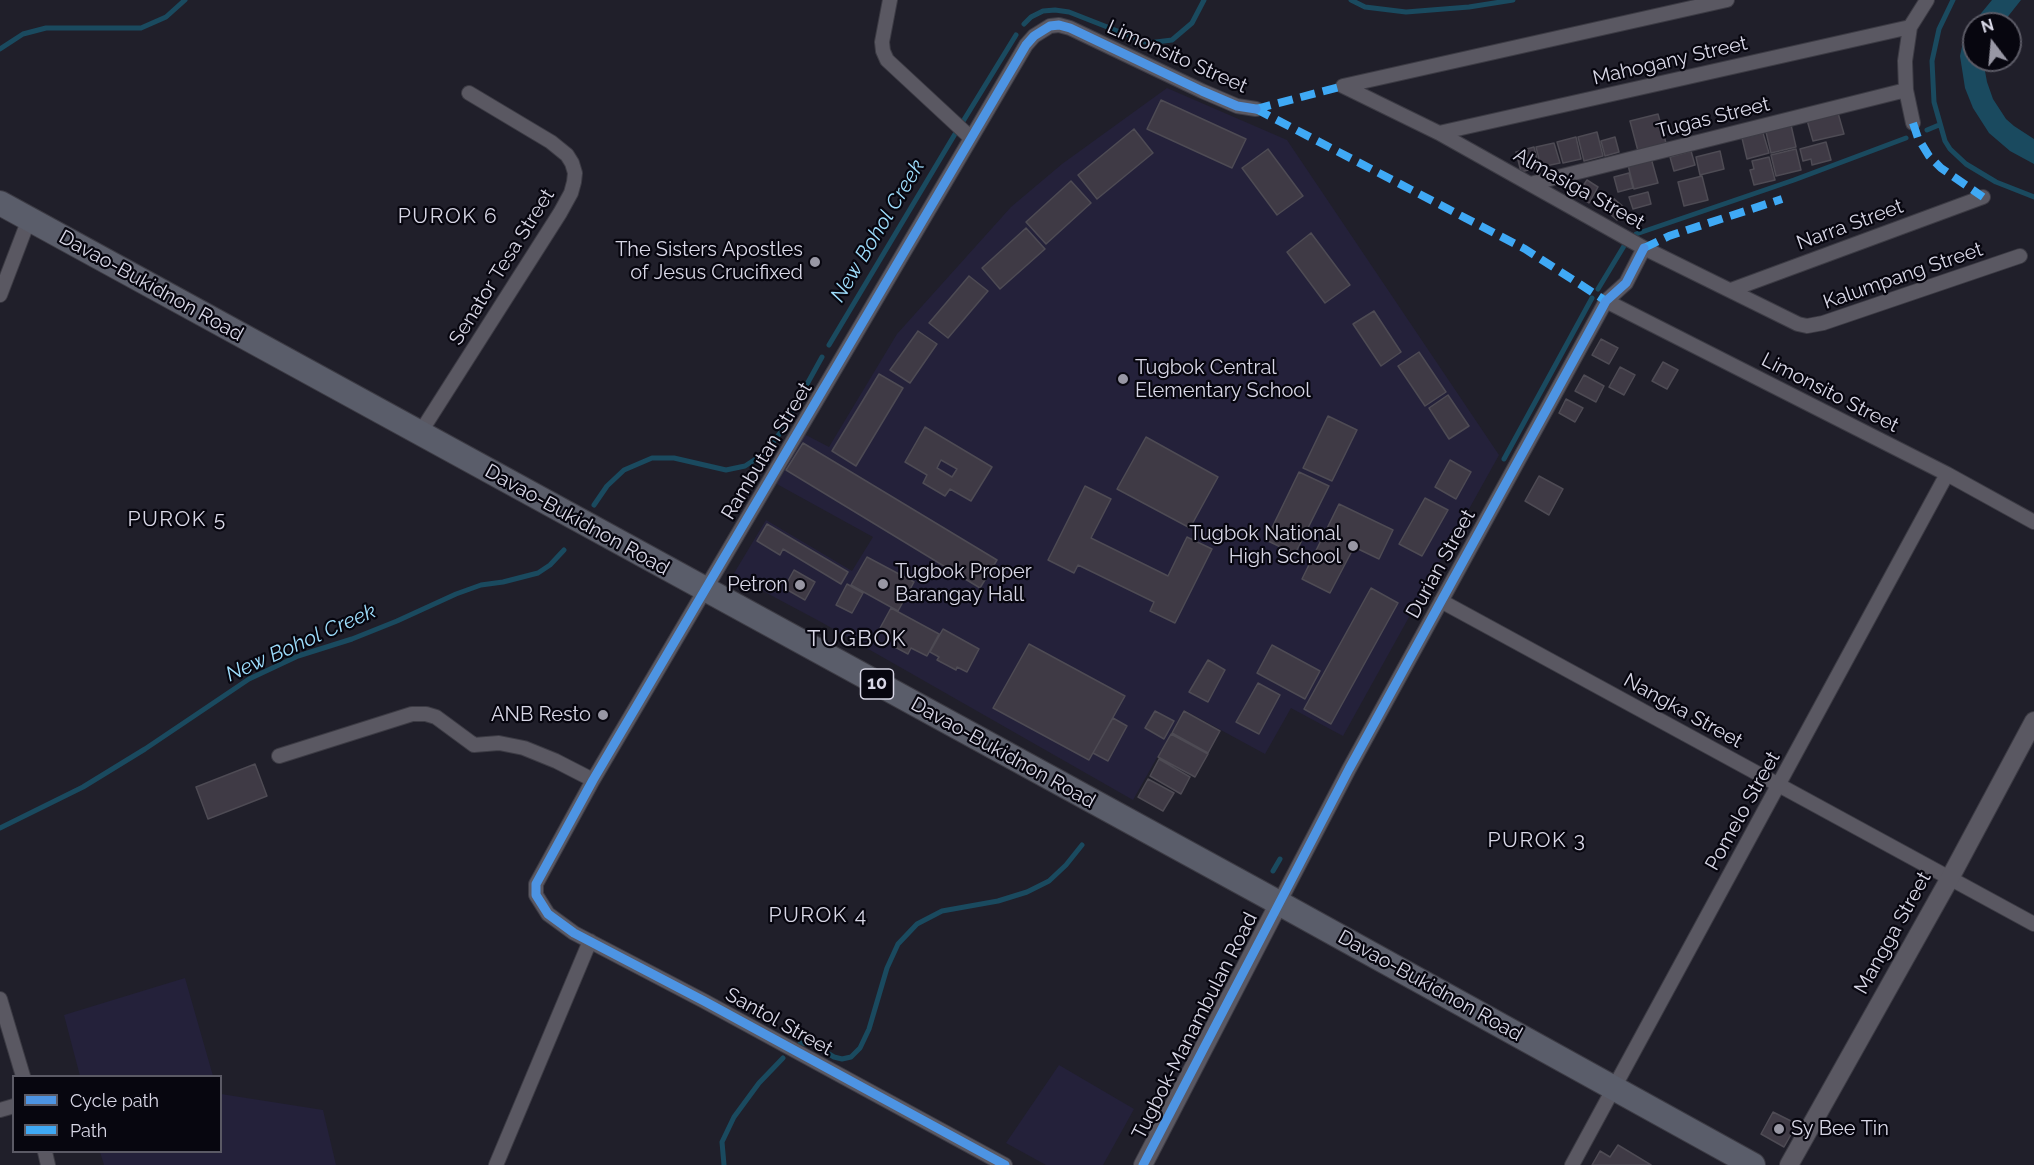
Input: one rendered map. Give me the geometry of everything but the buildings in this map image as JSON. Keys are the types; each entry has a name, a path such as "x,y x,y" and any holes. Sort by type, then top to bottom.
{"highway":[{"name":"Davao-Bukidnon Road","path":"0,203 1753,1165"}],"street":[{"path":"890,0 882,42 886,60 971,138"},
{"name":"Almasiga Street","path":"1726,0 1343,86 1439,133 1644,248 1798,324"},
{"path":"1913,123 1906,90 1905,61 1911,27 1927,0"},
{"name":"Limonsito Street","path":"1050,26 1059,25 1070,28 1224,101 1256,109"},
{"name":"Rambutan Street","path":"542,905 536,895 536,884 593,780 1026,45 1034,36 1050,26"},
{"name":"Mahogany Street","path":"1439,133 1911,27"},
{"name":"Tugas Street","path":"1530,184 1906,90"},
{"name":"Senator Tesa Street","path":"420,433 560,213 572,193 574,182 575,173 567,155 550,142 469,93"},
{"name":"Narra Street","path":"1731,290 1983,197"},
{"path":"0,296 29,219"},
{"name":"Durian Street","path":"1279,903 1349,769 1606,301 1626,283 1644,248"},
{"name":"Kalumpang Street","path":"1798,324 1807,326 1823,323 2020,256"},
{"name":"Limonsito Street","path":"1606,301 1947,474 2034,522"},
{"name":"Pomelo Street","path":"1572,1165 1947,474"},
{"name":"Nangka Street","path":"1441,602 2034,924"},
{"path":"279,756 412,714 426,714 436,717 474,745 499,743 524,748 593,780"},
{"name":"Mangga Street","path":"1789,1165 1950,878 2034,721"},
{"name":"Tugbok-Manambulan Road","path":"1143,1165 1279,903"},
{"name":"Santol Street","path":"542,905 548,914 559,923 590,941 1005,1165"},
{"path":"496,1165 590,941"},
{"path":"0,999 2,1015 22,1075"}],"shaded area":[{"name":"Tugbok Central Elementary School","path":"1167,88 1287,140 1499,455 1343,736 1291,708 1265,754 1184,710 1133,800 821,622 733,575 766,520 852,571 873,537 775,483 804,434 829,447 897,334 1011,207 1062,164"},
{"path":"185,978 213,1075 80,1075 64,1015"},
{"path":"1059,1065 1134,1109 1103,1165 1046,1165 1006,1143"},
{"path":"222,1094 323,1110 336,1165 104,1165 100,1153 222,1153"}],"water":[{"path":"1992,0 2021,0 2012,12 1982,12"},
{"path":"1962,72 1985,72 1993,99 2006,119 2034,139 2034,164 2010,151 1989,133 1973,108 1965,88"}],"waterway":[{"path":"0,49 23,34 46,28 141,28 166,17 185,0"},
{"name":"New Bohol Creek","path":"1024,24 1031,17 1043,11 1055,10 1069,12 1148,43 1172,40 1192,23 1204,0"},
{"name":"New Bohol Creek","path":"1351,0 1365,7 1406,12 1469,7 1513,0"},
{"name":"New Bohol Creek","path":"1953,0 1939,29 1932,61 1934,102 1945,141 1966,164 1996,182 2034,197"},
{"name":"New Bohol Creek","path":"962,123 1016,35"},
{"path":"1927,130 1939,125"},
{"name":"New Bohol Creek","path":"829,345 955,134"},
{"path":"1636,234 1794,180 1906,138"},
{"path":"1598,289 1624,246"},
{"path":"1504,459 1592,298"},
{"name":"New Bohol Creek","path":"594,505 607,486 624,470 652,458 674,458 726,470 745,466 765,453 780,433 822,357"},
{"name":"New Bohol Creek","path":"0,828 83,787 145,749 249,679 298,656 352,639 456,594 481,585 538,573 550,565 564,550"},
{"path":"800,1043 814,1045 834,1057 842,1059 851,1057 860,1048 869,1029 887,968 898,944 917,924 942,911 998,901 1027,892 1049,881 1082,845"},
{"path":"1273,871 1280,859"},
{"path":"724,1165 722,1142 734,1117 759,1083 783,1058"}],"marked path":[{"path":"1256,109 1343,86"},
{"path":"1256,109 1525,249 1606,301"},
{"path":"1913,123 1918,138 1929,156 1941,168 1983,197"},
{"path":"1644,248 1669,236 1782,199"}],"cycle path":[{"path":"1005,1165 574,933 548,914 536,895 536,884 593,780 1026,45 1034,36 1050,26 1059,25 1070,28 1202,91 1237,106 1256,109"},
{"path":"1143,1165 1349,769 1606,301 1626,283 1644,248"}],"place":[{"name":"The Sisters Apostles of Jesus Crucifixed","path":"815,262"},
{"name":"Tugbok Central Elementary School","path":"1123,379"},
{"name":"Tugbok National High School","path":"1353,546"},
{"name":"Tugbok Proper Barangay Hall","path":"883,584"},
{"name":"Petron","path":"800,585"},
{"name":"ANB Resto","path":"603,715"},
{"name":"Sy Bee Tin","path":"1779,1129"}],"district":[{"name":"PUROK 6","path":"448,217"},
{"name":"PUROK 5","path":"177,520"},
{"name":"TUGBOK","path":"857,639"},
{"name":"PUROK 3","path":"1537,841"},
{"name":"PUROK 4","path":"818,916"}]}
